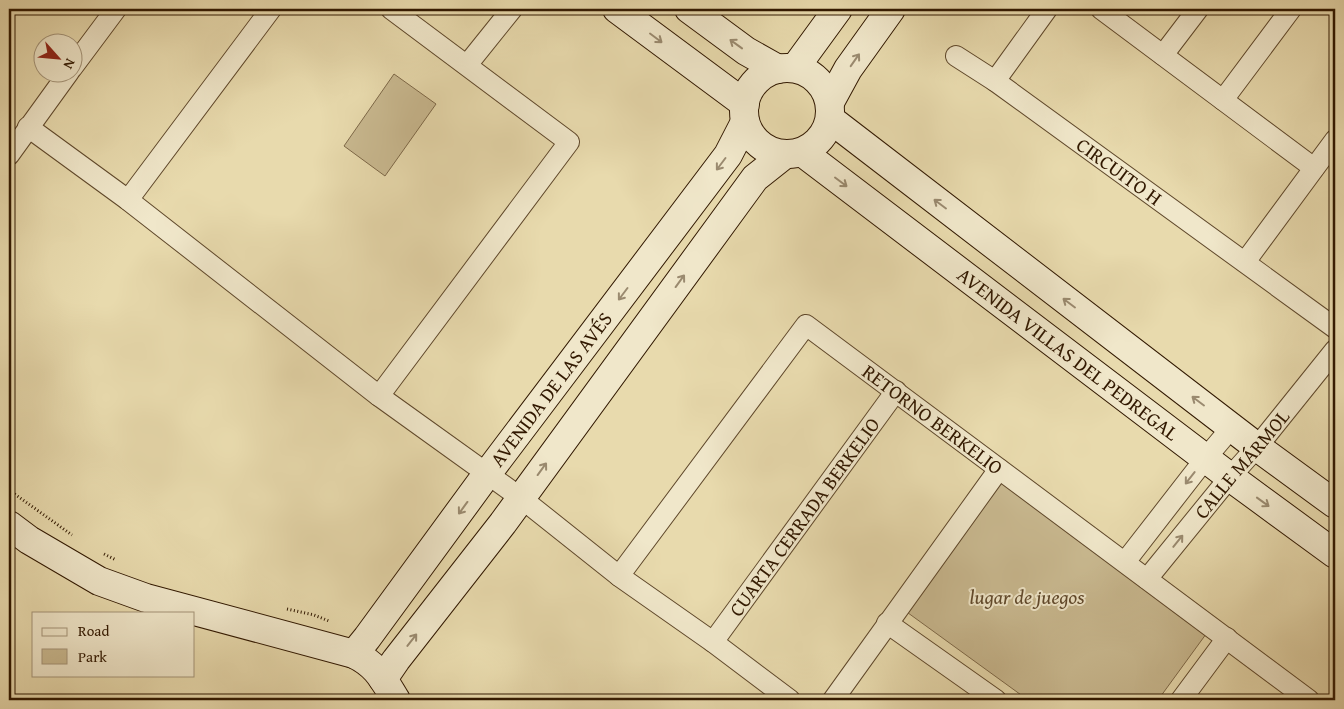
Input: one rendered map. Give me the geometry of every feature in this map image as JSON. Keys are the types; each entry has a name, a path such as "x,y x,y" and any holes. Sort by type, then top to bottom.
{"street":[{"path":"82,55 116,9"},
{"path":"128,200 271,9"},
{"path":"379,396 570,142 392,9"},
{"path":"467,65 512,9"},
{"path":"617,9 745,113"},
{"path":"689,9 746,51 787,68 811,74 824,86 830,111"},
{"path":"838,9 787,68 762,75 750,88 745,113 753,138 767,150 793,154 815,145 825,134 830,111 848,69 891,9"},
{"path":"995,81 1047,9"},
{"path":"1101,9 1314,168"},
{"path":"1162,55 1198,9"},
{"path":"1223,100 1291,9"},
{"name":"CIRCUITO H","path":"956,56 995,81 1335,328"},
{"path":"61,82 16,140 128,200 379,396 520,498 619,576 713,642 790,700"},
{"name":"AVENIDA VILLAS DEL PEDREGAL","path":"830,111 1232,427 1335,504"},
{"name":"AVENIDA DE LAS AVÉS","path":"354,654 487,474 728,155 745,113"},
{"path":"1245,262 1335,140"},
{"name":"AVENIDA DE LAS AVÉS","path":"390,690 396,660 503,524 520,498 755,178 793,154"},
{"name":"AVENIDA VILLAS DEL PEDREGAL","path":"793,154 1335,554"},
{"name":"RETORNO BERKELIO","path":"619,576 806,325 1310,700"},
{"name":"CALLE MÁRMOL","path":"1147,579 1230,477 1258,447 1335,350"},
{"name":"CUARTA CERRADA BERKELIO","path":"713,642 896,391"},
{"name":"CALLE MÁRMOL","path":"1125,562 1232,427"},
{"path":"833,700 999,469"},
{"path":"9,525 29,540 99,581 146,598 354,654 377,670 390,690"},
{"path":"887,623 996,700"},
{"path":"1181,700 1226,638"}],"green space":[{"path":"394,74 436,104 385,176 344,146"},
{"name":"lugar de juegos","path":"1003,477 1209,630 1158,700 1028,700 904,610"}]}
